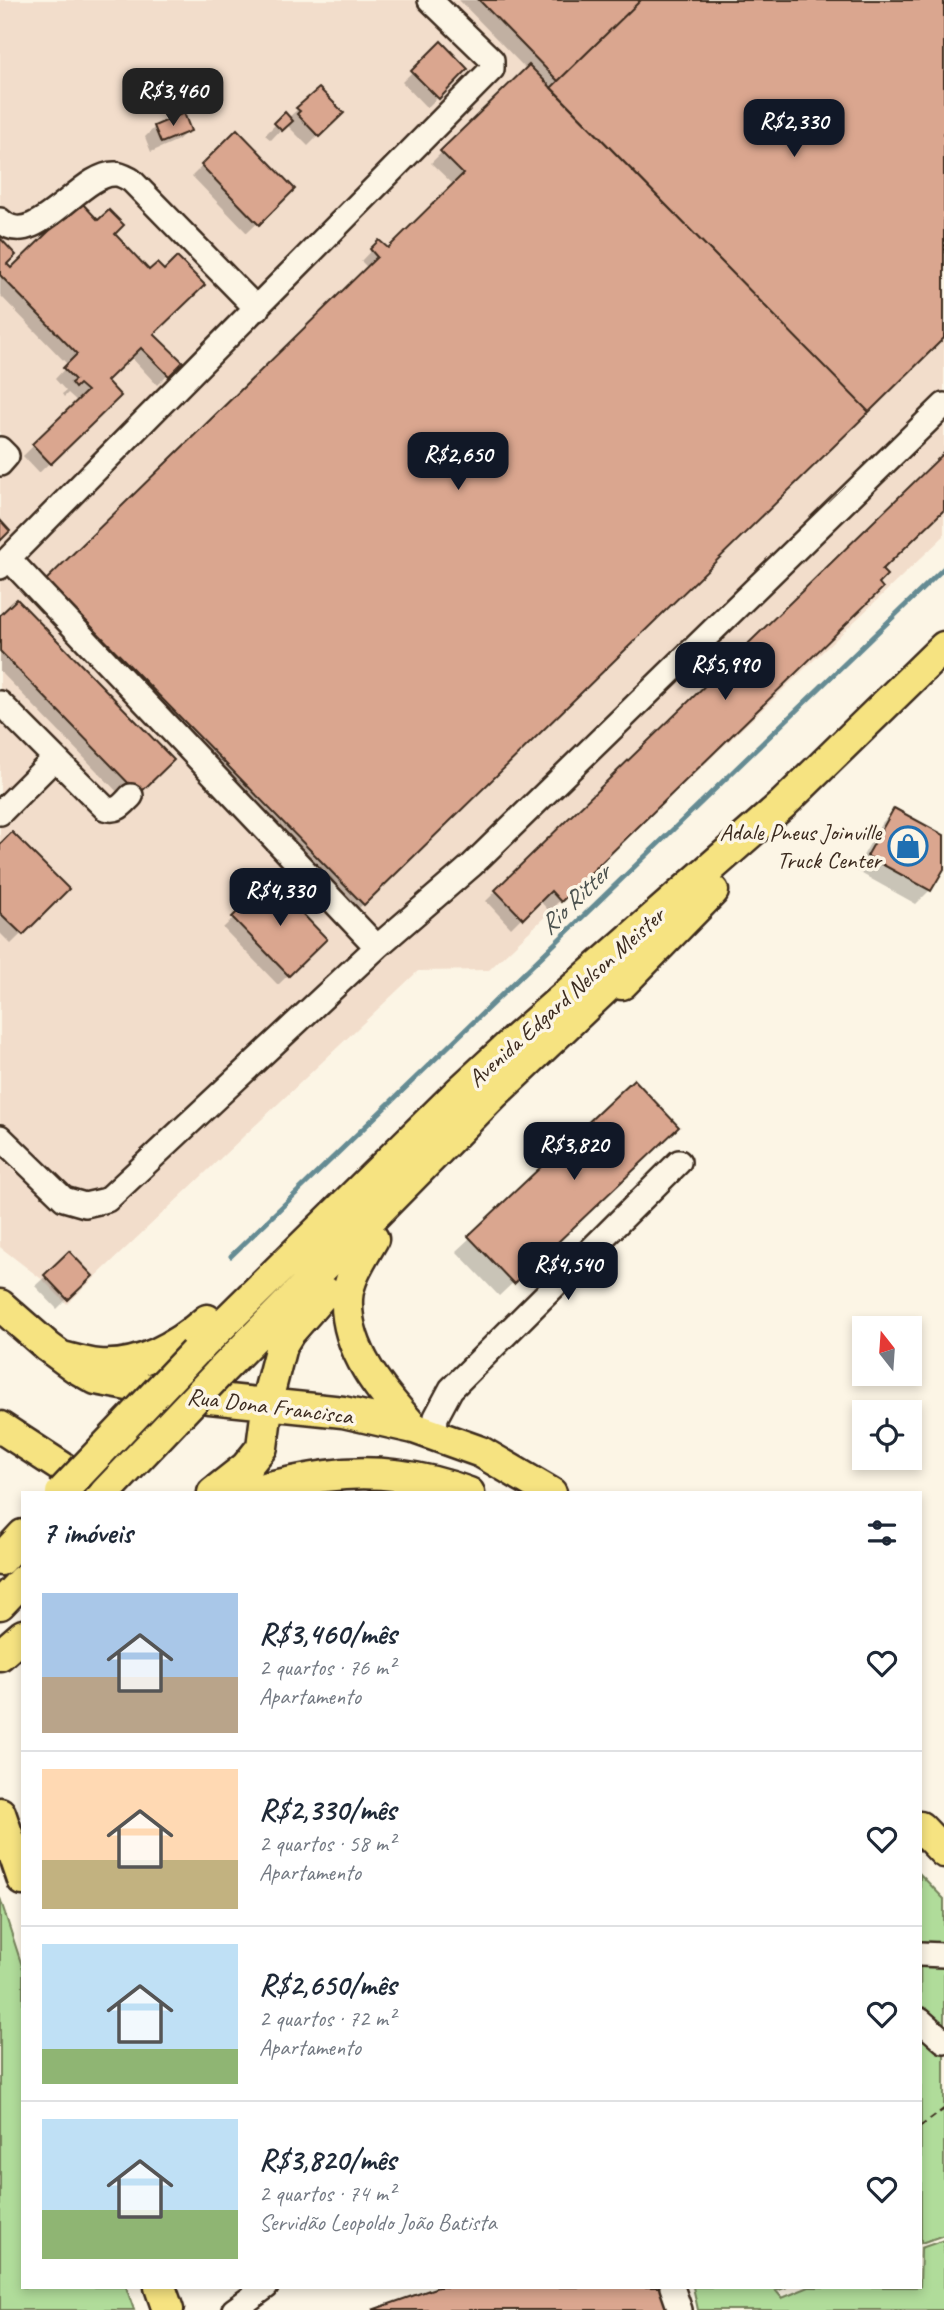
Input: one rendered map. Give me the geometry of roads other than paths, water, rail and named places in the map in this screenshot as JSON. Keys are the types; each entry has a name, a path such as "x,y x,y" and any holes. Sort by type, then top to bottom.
{"main road":[{"name":"Avenida Edgard Nelson Meister","path":"63,1491 194,1353 461,1090 783,804 944,648"},
{"name":"Avenida Edgard Nelson Meister","path":"109,1491 218,1374 495,1093 617,976 785,826 944,671"},
{"path":"215,1491 246,1466 262,1447 266,1404 281,1346 289,1333 373,1239 713,891"},
{"path":"62,1357 100,1365 131,1362 163,1352 195,1331 261,1271 461,1069 492,1042 614,953"},
{"path":"373,1239 354,1273 347,1298 351,1331 368,1370 383,1394 424,1431 434,1451 415,1478"},
{"name":"Rua Dona Francisca","path":"0,1305 62,1357 96,1379 181,1395 343,1412 424,1431 481,1451 548,1491"},
{"path":"0,1427 103,1491"},
{"path":"251,1491 326,1476 365,1474 415,1478 462,1491"},
{"path":"0,1560 21,1537"},
{"path":"0,1604 21,1582"},
{"path":"0,1655 21,1637"},
{"path":"0,1813 21,1874"},
{"path":"161,2289 168,2310"}],"street":[{"path":"377,947 4,563 492,69 492,60 430,0"},
{"path":"0,219 4,224 16,228 33,225 102,176 116,174 131,180 257,309"},
{"path":"0,1137 64,1199 85,1205 107,1200 377,947 472,865 944,405"},
{"path":"0,449 7,456 0,464"},
{"path":"0,703 105,808 118,809 131,796"},
{"path":"0,813 55,758"},
{"path":"424,1431 451,1389 679,1161"},
{"path":"922,1954 944,1955"},
{"path":"922,2022 944,2041"},
{"path":"234,2310 263,2289"},
{"path":"673,2289 680,2310"}],"waterway":[{"name":"Rio Ritter","path":"231,1256 944,568"}],"place":[{"name":"Adale Pneus Joinville Truck Center","path":"908,846"}]}
